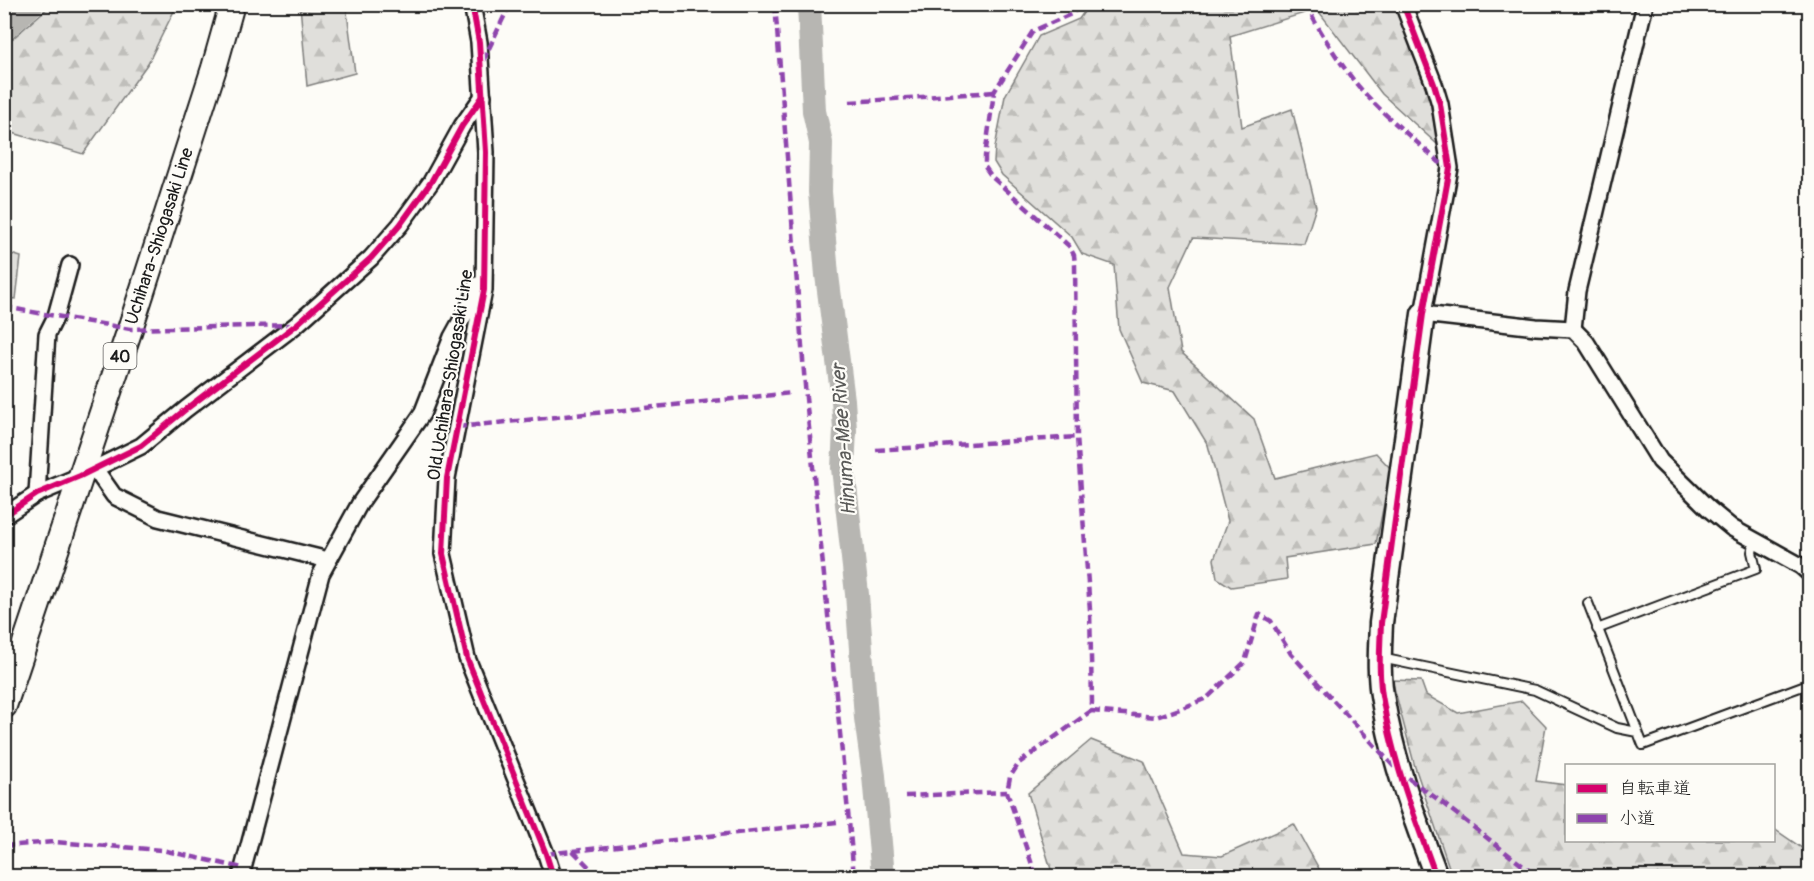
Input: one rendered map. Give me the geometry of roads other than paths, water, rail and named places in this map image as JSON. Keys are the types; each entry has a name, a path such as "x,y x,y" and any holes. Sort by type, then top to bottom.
{"main road":[{"name":"Uchihara-Shiogasaki Line","path":"4,706 88,473 232,4"}],"street":[{"name":"Old Uchihara-Shiogasaki Line","path":"472,4 479,42 486,152 484,290 447,478 442,554 467,658 554,876"},
{"path":"1403,4 1437,94 1450,168 1423,314 1381,623 1380,658 1382,700 1398,771 1436,876"},
{"path":"1573,329 1577,291 1645,4"},
{"path":"4,516 37,494 88,473 141,446 296,325 371,258 400,225 431,182 462,126 483,96"},
{"path":"241,876 318,585 328,560 360,502 422,414 452,337 473,299 484,262"},
{"path":"37,494 47,334 56,316 70,265"},
{"path":"1423,314 1573,329 1586,342 1660,461 1732,528 1801,566 1809,574"},
{"path":"88,473 114,496 158,518 328,560"}],"lane":[{"path":"1597,629 1756,569 1752,552 1755,541"},
{"path":"1588,603 1643,745 1808,684"},
{"path":"1380,658 1535,690 1617,729 1637,732"}],"waterway":[{"path":"4,29 32,4"},
{"name":"Hinuma-Mae River","path":"809,4 814,111 821,143 820,192 827,275 843,400 845,430 843,468 883,876"}]}
